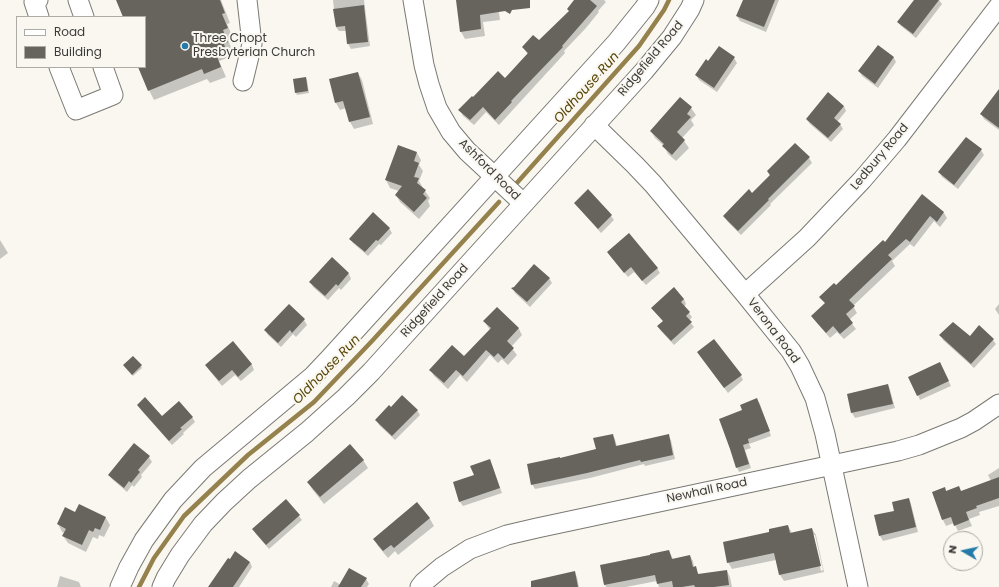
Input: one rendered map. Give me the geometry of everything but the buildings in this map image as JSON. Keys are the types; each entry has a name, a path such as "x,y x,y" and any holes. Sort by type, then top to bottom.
{"street":[{"path":"38,0 34,2 39,16"},
{"path":"78,0 84,16"},
{"path":"243,81 252,44 247,0"},
{"name":"Ashford Road","path":"413,0 424,65 437,108 452,132 467,151 523,204"},
{"path":"120,587 144,540 173,500 203,468 317,372 495,178 616,43 650,0"},
{"name":"Ridgefield Road","path":"162,587 180,555 203,524 249,479 307,432 346,397 376,366 644,70 672,37 694,0"},
{"name":"Ledbury Road","path":"745,294 807,238 862,180 897,138 999,6"},
{"path":"59,68 76,110 113,96 102,68"},
{"name":"Verona Road","path":"594,125 653,184 745,294 791,351 800,366 815,398 826,434 858,587"},
{"name":"Newhall Road","path":"420,587 442,567 470,549 507,535 898,450 931,441 961,428 999,404"}],"waterway":[{"name":"Oldhouse Run","path":"515,185 639,46 664,10 669,0"},
{"name":"Oldhouse Run","path":"139,587 154,558 184,516 248,455 314,402 499,202"}],"place":[{"name":"Three Chopt Presbyterian Church","path":"185,46"}]}
